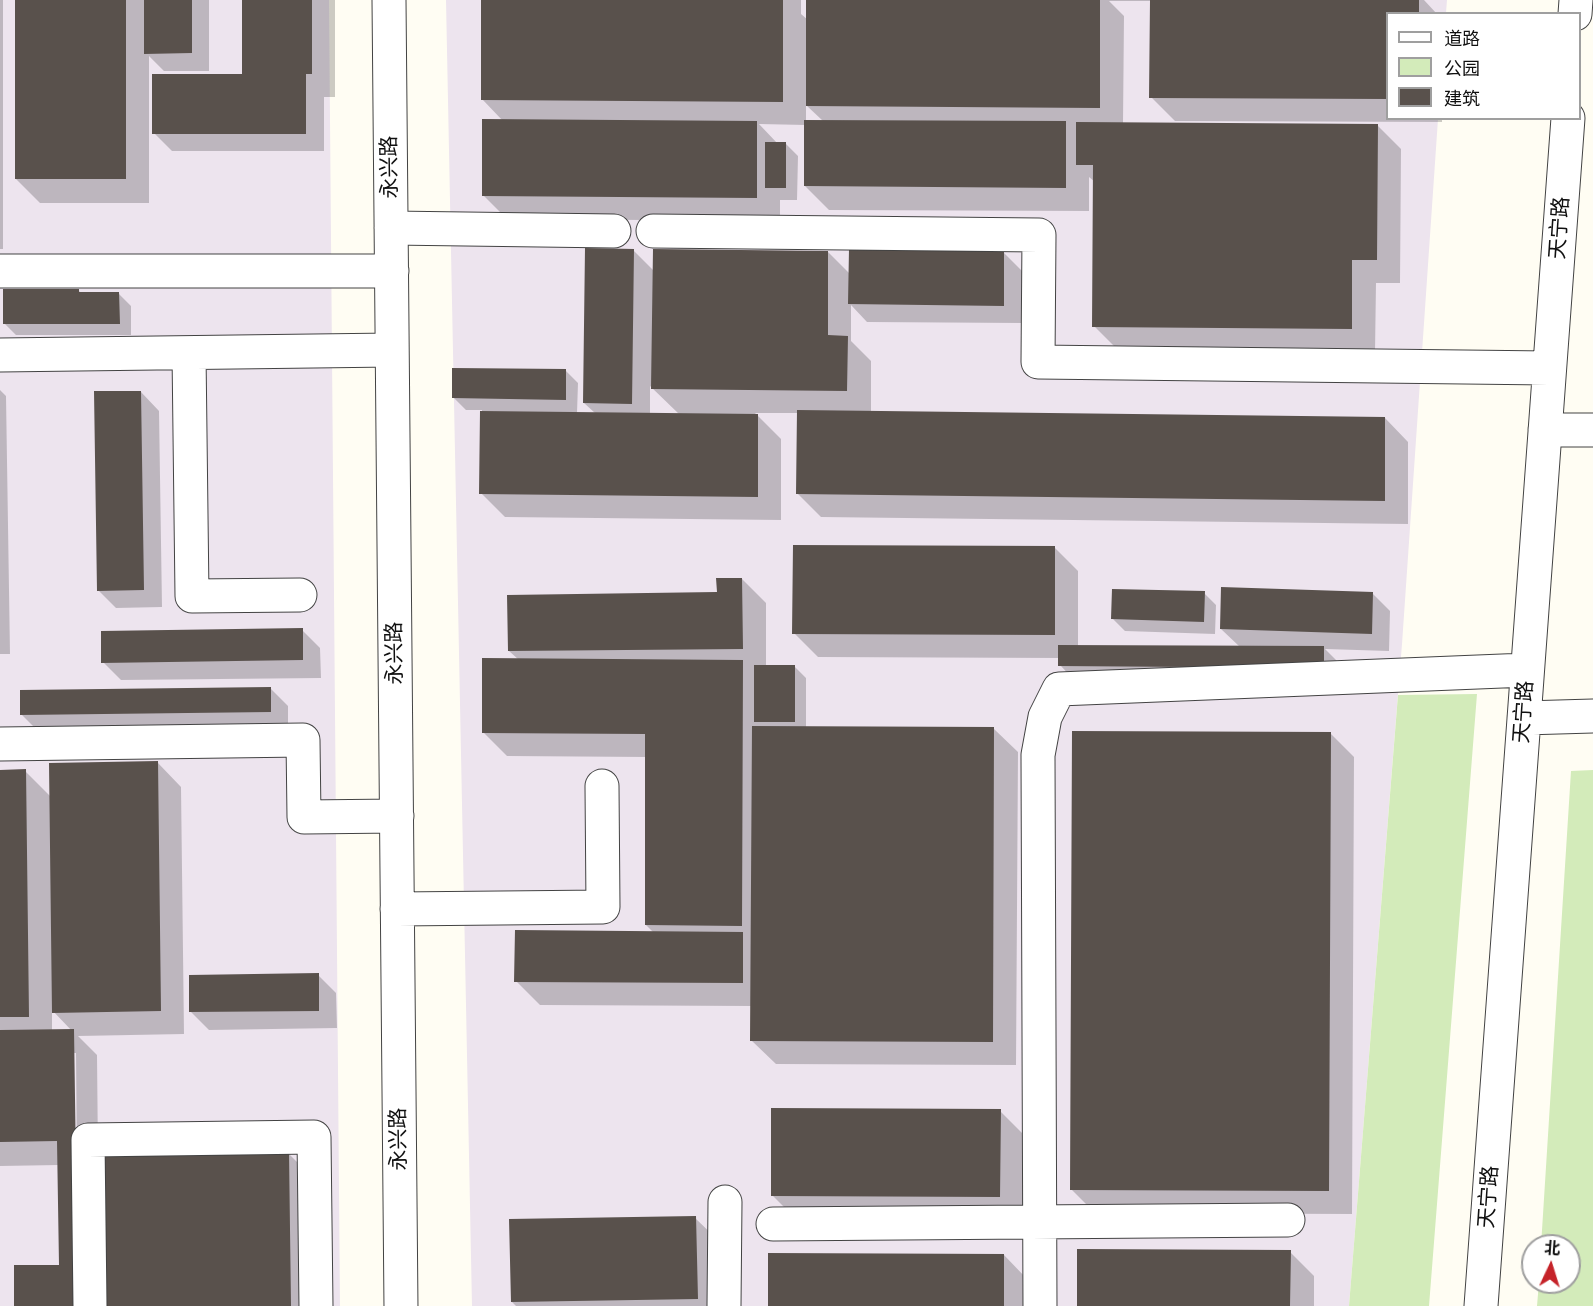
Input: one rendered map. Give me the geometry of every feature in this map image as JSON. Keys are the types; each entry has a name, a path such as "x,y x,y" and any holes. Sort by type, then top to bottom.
{"street":[{"name":"永兴路","path":"389,0 401,1306"},
{"name":"天宁路","path":"1481,1306 1568,120"},
{"path":"391,228 614,231"},
{"path":"653,231 1040,236 1038,362 1549,368"},
{"path":"0,271 392,271"},
{"path":"0,355 392,350"},
{"path":"189,353 192,596 300,595"},
{"path":"1545,430 1593,430"},
{"path":"1040,1306 1038,755 1045,717 1059,689 1527,670"},
{"path":"1524,718 1593,716"},
{"path":"0,744 303,740 304,817 397,816"},
{"path":"397,909 603,907 602,786"},
{"path":"90,1306 88,1140 314,1137 316,1306"},
{"path":"724,1203 724,1306"},
{"path":"773,1224 1288,1220"}],"shaded area":[{"path":"0,0 329,0 340,1306 0,1306"},
{"path":"446,0 1447,0 1446,12 1386,12 1386,120 1438,120 1402,644 1349,1306 472,1306"}],"green space":[{"path":"1477,694 1429,1306 1349,1306 1398,695"},
{"path":"1593,770 1593,1306 1537,1306 1538,1294 1581,1294 1581,1234 1542,1234 1571,771"}],"building":[{"path":"15,0 126,0 126,179 15,179"},
{"path":"144,0 192,0 192,53 144,54"},
{"path":"242,0 312,0 312,74 306,74 306,134 152,134 152,74 242,74"},
{"path":"481,0 783,0 783,102 481,100"},
{"path":"806,0 1100,0 1100,108 806,106"},
{"path":"1150,0 1419,0 1419,12 1386,12 1386,99 1149,98"},
{"path":"482,119 757,121 757,198 482,196"},
{"path":"804,120 1066,121 1066,188 804,186"},
{"path":"1076,122 1378,124 1377,260 1352,260 1352,329 1092,327 1093,165 1076,165"},
{"path":"765,142 786,142 786,188 765,188"},
{"path":"585,248 634,249 632,404 583,403"},
{"path":"653,249 828,251 828,335 848,336 847,391 651,389"},
{"path":"849,249 1004,251 1004,306 848,304"},
{"path":"3,289 79,289 79,292 119,292 120,324 3,324"},
{"path":"452,368 566,369 566,400 452,398"},
{"path":"94,391 141,391 144,590 97,591"},
{"path":"797,410 1385,417 1385,501 796,494"},
{"path":"480,411 758,414 758,497 479,494"},
{"path":"793,545 1055,546 1055,635 792,634"},
{"path":"716,578 742,578 743,649 508,651 507,595 717,592"},
{"path":"1221,587 1373,592 1372,634 1220,629"},
{"path":"1112,589 1205,591 1204,622 1111,619"},
{"path":"303,628 303,660 101,663 101,631"},
{"path":"1058,645 1324,646 1324,668 1058,666"},
{"path":"482,658 743,660 742,926 645,925 645,734 482,733"},
{"path":"754,665 795,665 795,722 754,722"},
{"path":"271,687 271,712 20,715 20,690"},
{"path":"752,726 994,727 993,1042 750,1041"},
{"path":"1072,731 1331,732 1329,1191 1070,1190"},
{"path":"158,761 161,1011 52,1013 49,763"},
{"path":"26,769 29,1017 0,1017 0,770"},
{"path":"515,930 743,932 743,983 514,982"},
{"path":"319,973 319,1011 189,1012 189,975"},
{"path":"74,1029 78,1306 14,1306 14,1265 59,1265 57,1141 0,1142 0,1030"},
{"path":"771,1108 1001,1109 1000,1197 771,1196"},
{"path":"289,1152 291,1306 100,1306 98,1155"},
{"path":"696,1216 698,1299 511,1302 509,1219"},
{"path":"1077,1249 1291,1250 1290,1306 1077,1306"},
{"path":"768,1253 1004,1254 1004,1306 768,1306"}]}
